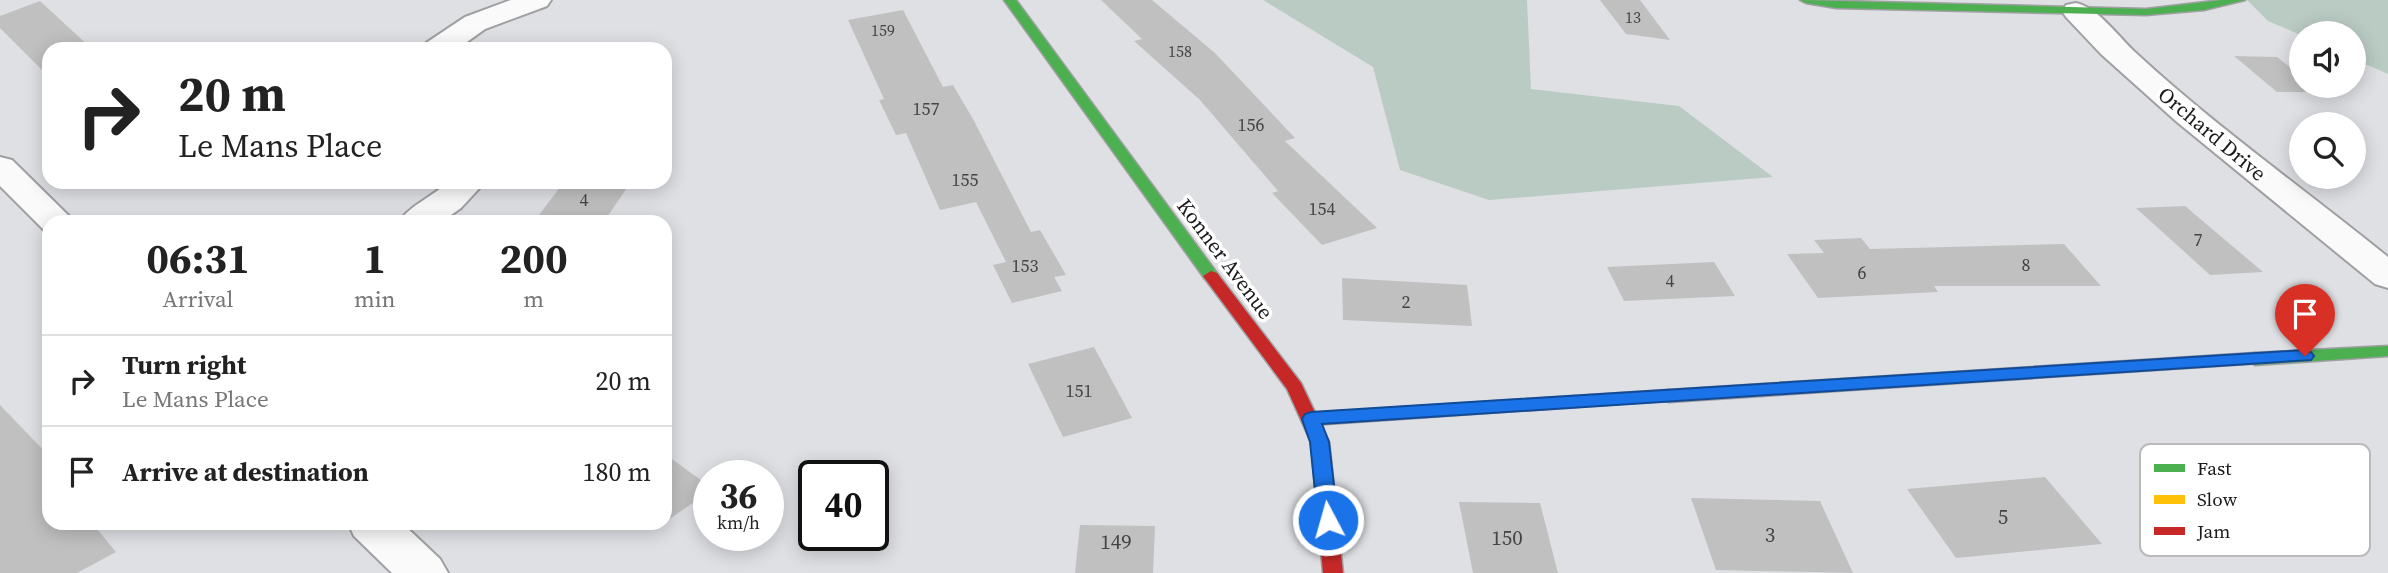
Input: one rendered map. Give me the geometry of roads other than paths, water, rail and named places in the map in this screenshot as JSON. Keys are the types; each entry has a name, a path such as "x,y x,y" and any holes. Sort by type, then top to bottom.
{"street":[{"path":"447,42 475,23 537,0"},
{"name":"Konner Avenue","path":"1010,0 1161,210 1295,387 1320,442 1333,573"},
{"path":"1806,0 1836,5 2146,12 2204,7 2239,0"},
{"name":"Orchard Drive","path":"2076,11 2108,46 2225,147 2388,276"},
{"path":"0,167 50,215"},
{"path":"428,215 461,189"},
{"path":"1311,419 2388,351"},
{"path":"378,530 423,573"}]}
